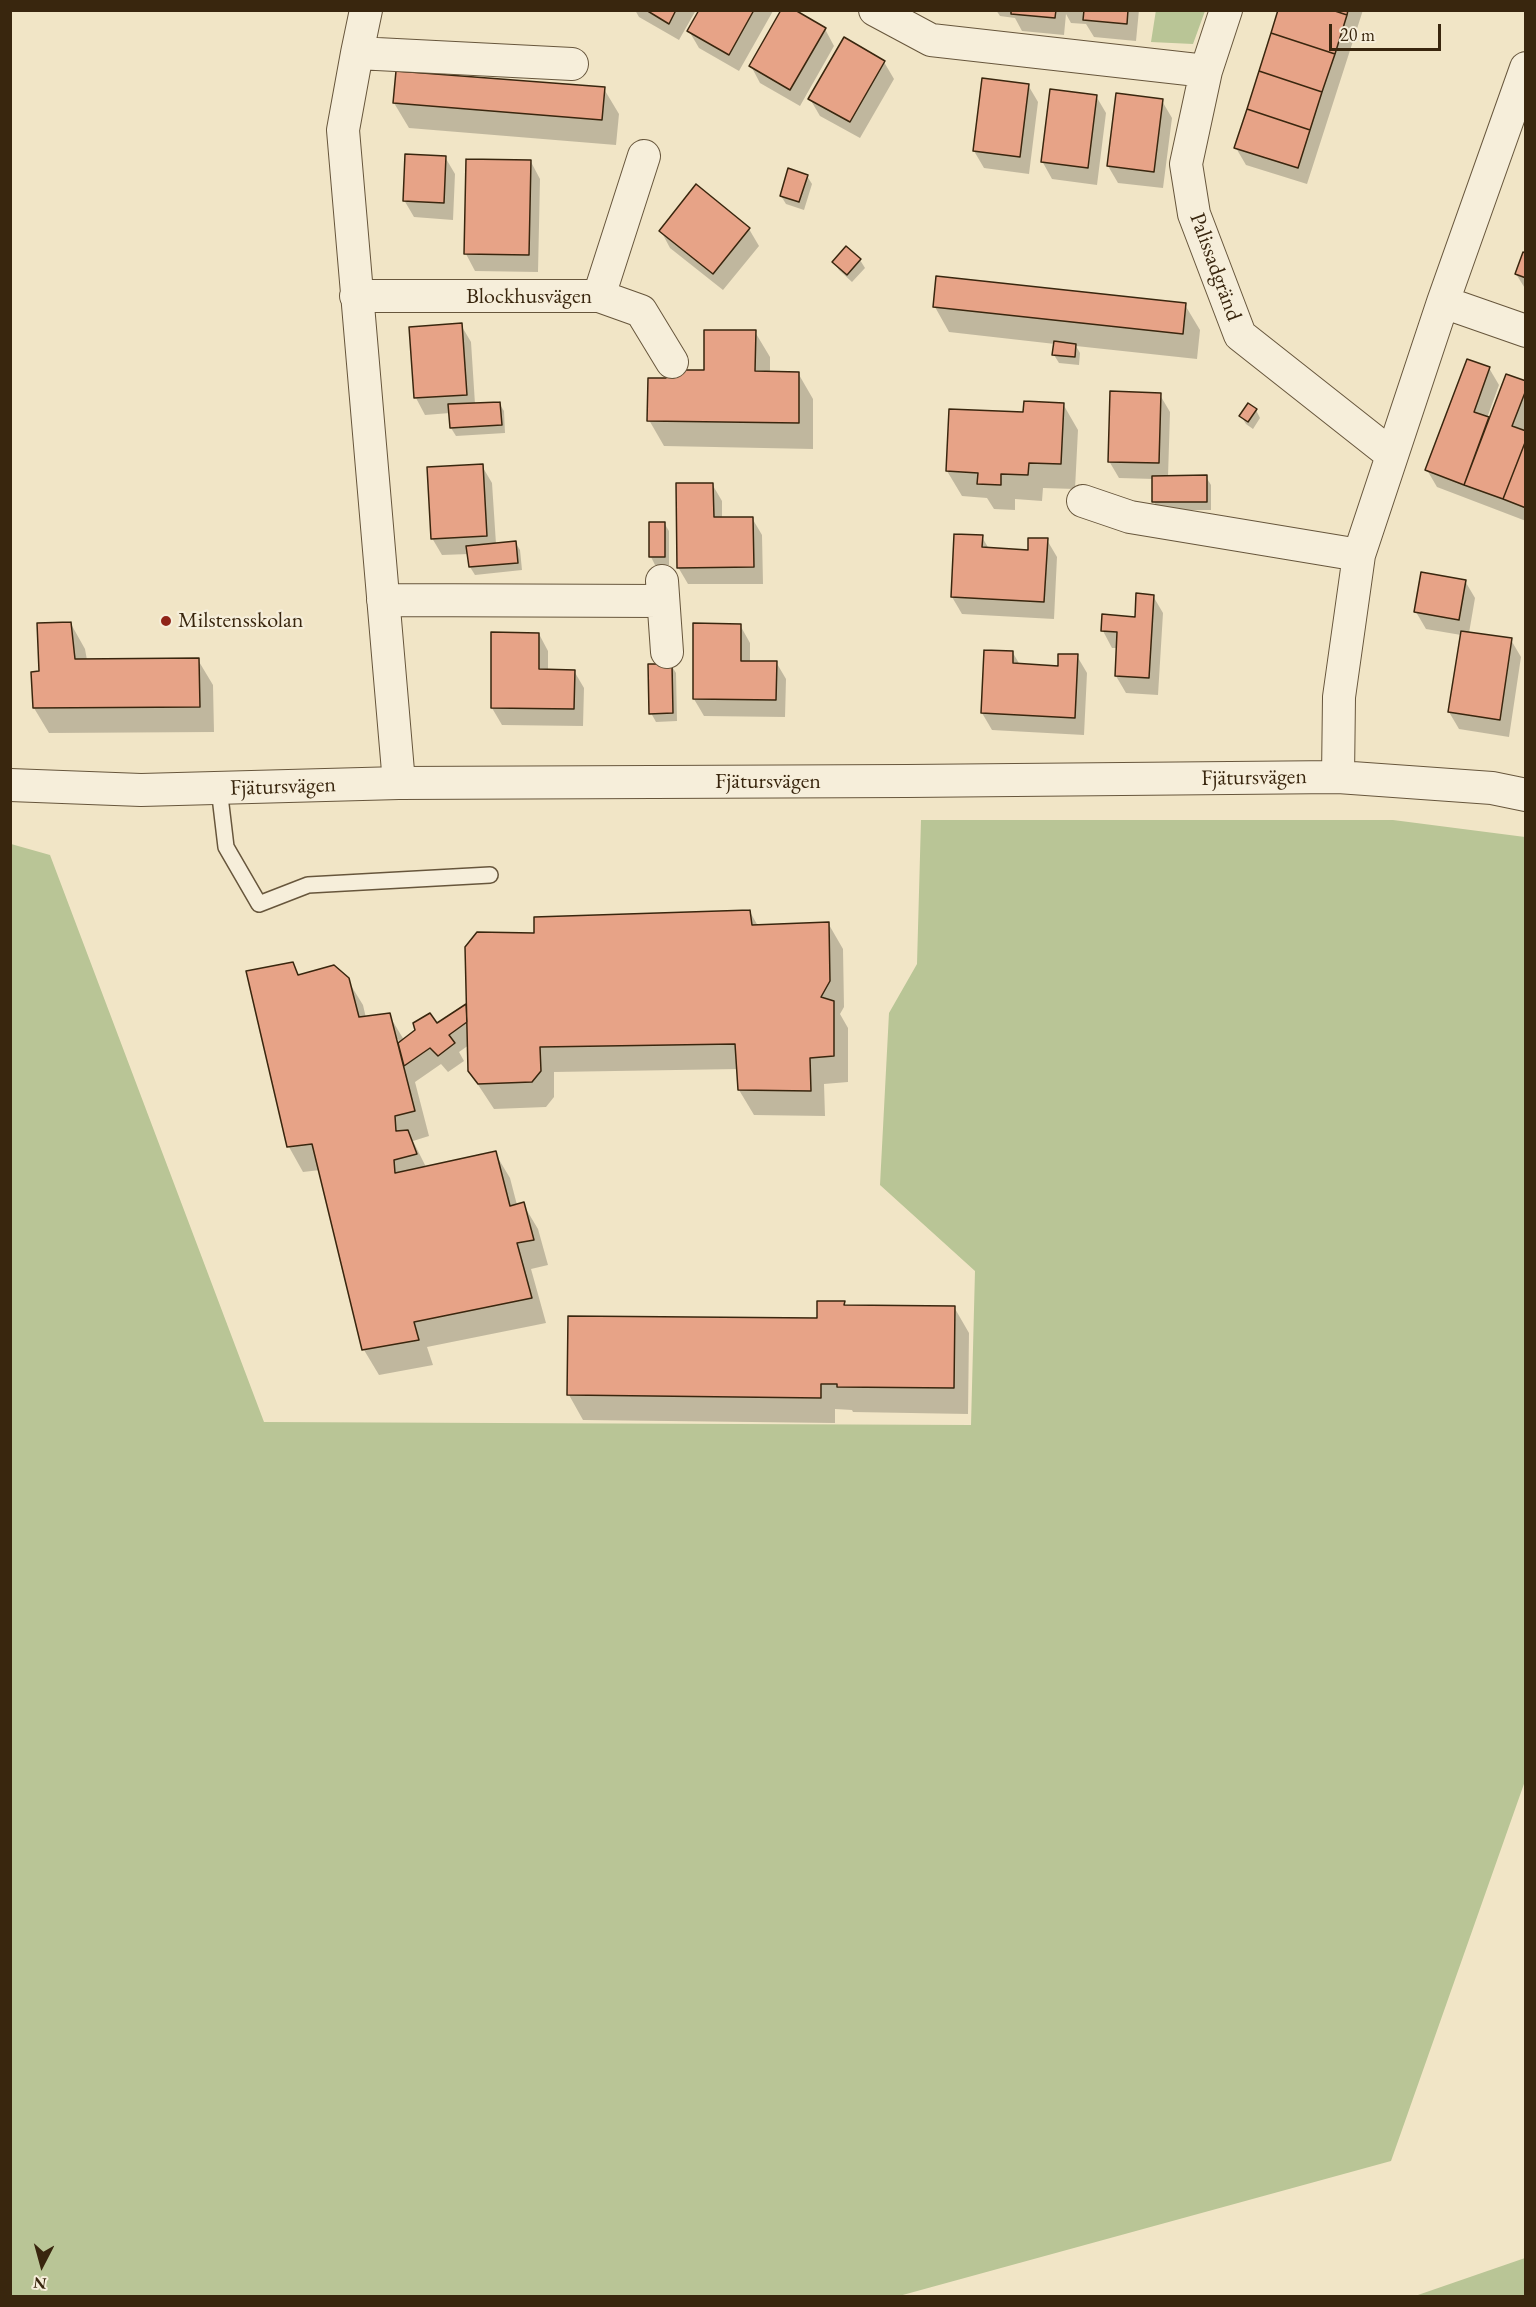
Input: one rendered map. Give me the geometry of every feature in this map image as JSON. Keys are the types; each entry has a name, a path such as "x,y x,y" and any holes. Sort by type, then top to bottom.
{"street":[{"path":"366,10 343,130 399,783"},
{"path":"875,10 931,40 1206,71"},
{"name":"Palissadgränd","path":"1226,10 1206,71 1186,164 1194,214 1240,335 1392,455"},
{"path":"357,52 572,64"},
{"path":"1338,777 1339,697 1359,555 1443,302 1526,68"},
{"path":"599,296 644,156"},
{"name":"Blockhusvägen","path":"356,296 599,296 641,311 672,362"},
{"path":"1443,302 1526,331"},
{"path":"1083,501 1130,517 1359,555"},
{"path":"382,600 663,590 667,652"},
{"name":"Fjätursvägen","path":"10,785 141,790 399,783 907,782 1338,777 1492,788 1526,795"}],"lane":[{"path":"219,788 226,847 259,904 308,885 490,875"}],"green space":[{"path":"1156,10 1205,11 1193,44 1151,42"},
{"path":"921,820 1393,820 1525,837 1525,1781 1391,2161 899,2296 11,2296 11,844 50,855 264,1422 971,1425 975,1271 880,1185 889,1013 917,964"},
{"path":"1525,2258 1525,2296 1415,2296"}],"building":[{"path":"646,10 676,10 669,24"},
{"path":"699,10 754,10 729,55 687,31"},
{"path":"781,10 795,10 826,28 790,90 749,66"},
{"path":"1011,10 1056,10 1055,18 1011,14"},
{"path":"1084,10 1128,10 1127,24 1083,20"},
{"path":"1278,10 1332,10 1347,15 1335,54 1271,33"},
{"path":"1332,10 1348,10 1347,15"},
{"path":"1271,33 1335,54 1322,92 1259,71"},
{"path":"844,37 885,61 850,122 808,99"},
{"path":"396,71 605,87 602,120 393,103"},
{"path":"1259,71 1322,92 1310,130 1247,109"},
{"path":"982,78 1029,84 1020,157 973,151"},
{"path":"1050,89 1097,95 1088,168 1041,162"},
{"path":"1116,93 1163,99 1154,172 1107,166"},
{"path":"1247,109 1310,130 1298,168 1234,148"},
{"path":"405,154 446,156 444,203 403,201"},
{"path":"466,159 531,160 529,255 464,254"},
{"path":"788,168 808,175 799,202 780,196"},
{"path":"696,184 750,228 713,274 659,231"},
{"path":"846,246 861,259 847,275 832,262"},
{"path":"1523,252 1526,253 1526,278 1515,274"},
{"path":"936,276 1186,303 1183,334 933,307"},
{"path":"462,323 467,395 414,398 409,327"},
{"path":"704,330 756,330 755,371 799,372 799,423 647,421 648,378 666,378 667,370 704,370"},
{"path":"1054,341 1076,344 1075,357 1052,355"},
{"path":"1467,359 1490,367 1474,412 1489,417 1464,485 1425,470"},
{"path":"1506,374 1526,381 1526,390 1512,426 1526,431 1526,440 1503,499 1464,485"},
{"path":"1110,391 1161,393 1159,463 1108,462"},
{"path":"1024,401 1064,403 1061,464 1029,463 1028,475 1001,474 1001,485 977,484 978,473 946,471 949,409 1023,412"},
{"path":"500,402 502,425 450,428 448,404"},
{"path":"1248,403 1257,409 1248,422 1239,416"},
{"path":"1526,440 1526,508 1503,499"},
{"path":"483,464 487,536 431,539 427,467"},
{"path":"1207,475 1207,502 1152,502 1152,476"},
{"path":"676,483 713,483 714,517 753,517 754,567 677,568"},
{"path":"649,522 665,522 665,557 649,557"},
{"path":"954,534 983,535 982,547 1028,550 1028,538 1048,538 1044,602 951,597"},
{"path":"516,541 518,563 469,567 466,546"},
{"path":"1421,572 1466,580 1459,620 1414,612"},
{"path":"1136,593 1154,595 1149,678 1115,676 1117,632 1101,631 1102,614 1135,617"},
{"name":"Milstensskolan","path":"71,622 75,659 199,658 200,707 33,708 31,672 39,671 37,623"},
{"path":"693,623 741,624 741,661 777,661 776,700 693,699"},
{"path":"1461,631 1512,638 1500,720 1448,712"},
{"path":"491,632 539,633 539,669 575,670 574,709 491,708"},
{"path":"984,650 1013,651 1013,663 1058,666 1058,654 1078,654 1075,718 981,713"},
{"path":"648,664 672,664 673,713 649,714"},
{"path":"750,910 752,925 829,922 830,981 821,997 834,1001 834,1056 810,1058 811,1091 738,1090 735,1044 540,1047 541,1071 532,1082 478,1084 468,1071 465,947 477,932 534,933 534,917"},
{"path":"293,962 298,975 334,965 349,978 359,1017 390,1013 415,1111 395,1116 396,1131 408,1130 417,1154 394,1160 395,1173 496,1151 510,1206 524,1202 534,1240 517,1243 532,1298 414,1322 419,1340 362,1350 312,1144 287,1147 246,971"},
{"path":"466,1004 467,1022 449,1035 455,1043 438,1056 430,1048 404,1066 398,1043 415,1030 413,1023 430,1013 437,1023"},
{"path":"817,1301 845,1301 844,1305 955,1306 954,1388 837,1387 837,1384 821,1384 821,1398 567,1395 568,1316 817,1318"}],"place":[{"name":"Milstensskolan","path":"166,621"}]}
